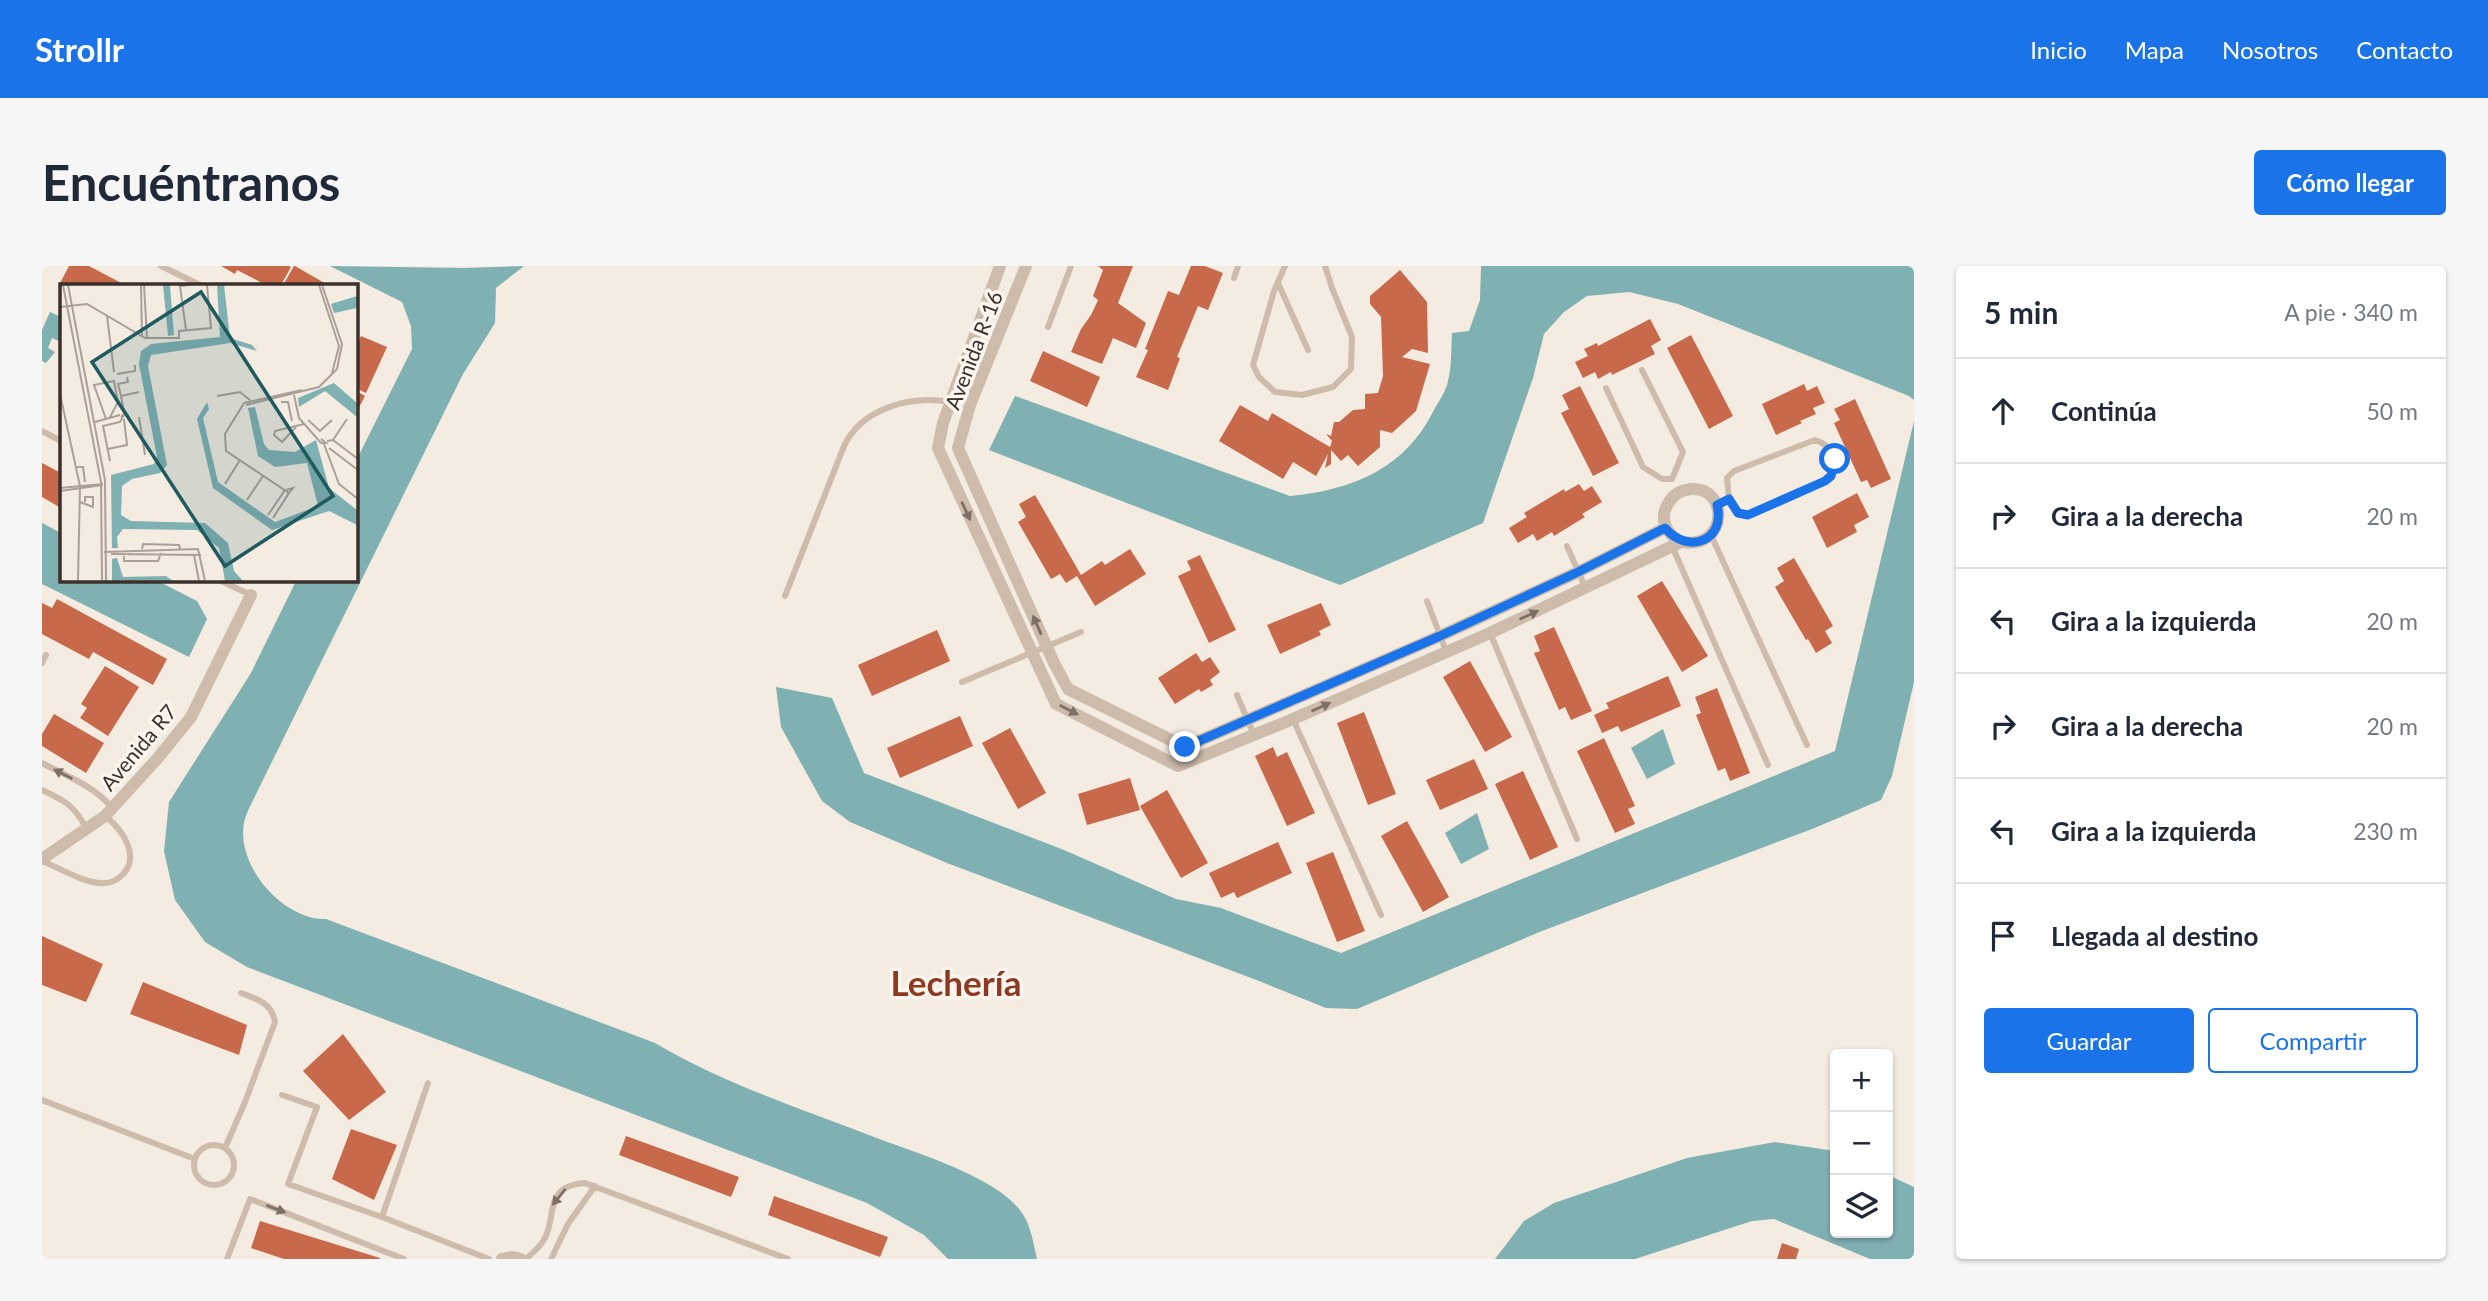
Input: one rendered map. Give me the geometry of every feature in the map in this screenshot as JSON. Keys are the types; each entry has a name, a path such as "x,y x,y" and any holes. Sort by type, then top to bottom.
{"street":[{"name":"Avenida R-16","path":"938,448 950,402 1000,266"},
{"name":"Avenida R-16","path":"958,448 970,405 1026,266"},
{"path":"1665,528 1440,636 1185,747 1068,689 958,448 938,448 1056,704 1178,766 1490,633 1677,544 1697,542 1712,536 1719,524 1723,502 1698,488 1678,492 1666,506 1664,515 1665,528 1677,544"},
{"name":"Avenida R7","path":"42,860 109,812 191,717 251,595"},
{"path":"1384,661 1391,676"},
{"path":"502,1259 523,1259"}],"lane":[{"path":"161,266 198,284"},
{"path":"1048,327 1071,266"},
{"path":"1234,278 1238,266"},
{"path":"1285,266 1253,365 1259,377 1275,392 1302,395 1333,387 1351,369 1352,337 1325,266"},
{"path":"1278,283 1308,351"},
{"path":"1642,369 1683,452 1672,479 1678,492"},
{"path":"1606,388 1643,467 1662,479 1672,479"},
{"path":"785,596 844,446 852,432 872,415 890,407 927,400 950,402"},
{"path":"42,431 60,440"},
{"path":"1815,440 1824,443 1835,459 1831,476 1825,481 1748,515 1738,513 1723,502 1727,478 1734,471 1815,440"},
{"path":"1712,536 1807,745"},
{"path":"1677,544 1768,765"},
{"path":"1567,547 1586,589"},
{"path":"222,581 251,595"},
{"path":"1427,601 1447,652"},
{"path":"962,682 1081,632"},
{"path":"1490,633 1577,839"},
{"path":"42,663 46,655"},
{"path":"1237,695 1254,735"},
{"path":"1293,719 1381,915"},
{"path":"42,763 84,785 107,801 109,812 130,852 128,866 120,877 108,883 92,881 42,860"},
{"path":"42,790 77,810 86,829"},
{"path":"225,1148 246,1102 275,1022 267,1005 241,993"},
{"path":"382,1217 428,1083"},
{"path":"282,1095 317,1107 288,1184 489,1259"},
{"path":"42,1100 195,1159"},
{"path":"210,1145 225,1148 232,1156 234,1166 231,1175 218,1184 208,1184 199,1178 195,1159 201,1150 210,1145"},
{"path":"523,1259 544,1241 550,1210 558,1195 576,1184 596,1186 788,1259"},
{"path":"551,1259 568,1224 596,1186"},
{"path":"227,1259 250,1199 404,1259"}],"water":[{"path":"330,266 524,266 496,288 495,323 463,374 248,810 243,840 255,873 279,900 310,917 326,919 655,1043 738,1084 975,1177 1007,1197 1023,1214 1029,1226 1037,1259 948,1259 924,1235 867,1203 247,967 205,942 175,900 164,851 169,802 251,673 296,581 357,581 357,459 412,349 411,326 402,302"},
{"path":"1481,266 1914,266 1914,400 1678,304 1629,292 1587,296 1564,312 1544,334 1533,378 1483,523 1340,585 989,450 1015,396 1290,496 1355,482 1392,462 1422,430 1434,410 1448,381 1452,333 1469,331 1480,300"},
{"path":"50,312 60,317 60,342 52,338 48,348 55,352 46,363 42,361 42,330"},
{"path":"1914,421 1914,682 1892,776 1881,800 1812,829 1542,931 1357,1009 1326,1008 947,863 850,822 822,801 781,727 776,687 832,698 864,773 1064,850 1176,899 1221,908 1341,953 1835,751"},
{"path":"42,523 60,532 60,581 158,581 197,601 207,619 189,657 42,584"},
{"path":"1663,729 1675,764 1647,779 1631,748"},
{"path":"1477,813 1489,849 1461,864 1445,833"},
{"path":"1775,1142 1830,1150 1830,1238 1893,1238 1893,1177 1914,1187 1914,1259 1870,1259 1774,1219 1752,1221 1635,1259 1495,1259 1524,1221 1554,1203 1687,1158"}],"building":[{"path":"69,266 89,266 123,284 60,284"},
{"path":"221,266 291,267 282,284 264,284 237,270 235,274"},
{"path":"295,266 326,284 284,284"},
{"path":"1098,266 1133,266 1118,303 1146,323 1136,348 1113,338 1102,364 1071,352 1098,300 1093,296 1103,270"},
{"path":"1191,266 1205,266 1223,273 1208,310 1198,306 1177,357 1180,358 1168,390 1136,377 1168,291 1179,295"},
{"path":"1400,270 1427,302 1428,353 1412,349 1402,357 1430,364 1416,411 1392,433 1380,430 1380,447 1358,466 1348,455 1341,461 1331,450 1331,464 1325,468 1328,454 1316,476 1293,462 1283,479 1219,441 1240,405 1268,421 1272,413 1330,447 1332,441 1326,434 1331,436 1334,422 1339,422 1353,410 1365,409 1365,394 1378,393 1383,376 1381,317 1370,304 1370,296"},
{"path":"1650,319 1661,340 1651,346 1655,354 1612,375 1611,372 1598,379 1595,372 1583,378 1575,362 1588,356 1584,349 1597,343 1598,346"},
{"path":"1691,335 1733,416 1709,429 1667,348"},
{"path":"361,336 387,347 366,393 357,389 357,344"},
{"path":"1043,351 1100,377 1087,407 1030,381"},
{"path":"1804,384 1807,391 1817,386 1825,403 1813,408 1816,414 1776,435 1762,404"},
{"path":"1580,386 1619,463 1593,476 1561,413 1569,409 1562,395"},
{"path":"357,391 365,396 357,411"},
{"path":"1855,399 1891,479 1871,488 1867,480 1861,482 1834,423 1840,420 1834,409"},
{"path":"42,463 60,472 60,507 42,497"},
{"path":"1579,484 1584,491 1592,486 1602,502 1582,514 1585,517 1554,536 1552,532 1537,541 1533,534 1518,543 1509,528 1527,517 1524,513 1564,489 1565,492"},
{"path":"1857,493 1869,517 1854,525 1857,532 1827,548 1812,517"},
{"path":"1035,495 1081,575 1102,561 1105,565 1130,549 1146,574 1095,606 1077,576 1066,583 1060,574 1051,579 1018,522 1026,517 1019,504"},
{"path":"1200,555 1236,630 1209,643 1178,576 1191,570 1187,561"},
{"path":"1794,558 1833,626 1825,631 1832,643 1816,653 1775,587 1784,581 1777,568"},
{"path":"1662,581 1708,656 1682,672 1637,596"},
{"path":"57,599 167,659 153,685 93,652 89,659 42,634 42,603 52,608"},
{"path":"1321,603 1331,625 1319,631 1321,635 1280,654 1267,625"},
{"path":"1554,627 1592,711 1571,720 1565,707 1559,710 1534,653 1540,651 1534,636"},
{"path":"937,630 950,661 872,696 858,665"},
{"path":"1196,653 1202,662 1210,657 1220,672 1210,680 1213,685 1201,692 1199,689 1175,704 1158,678"},
{"path":"1470,661 1512,737 1485,752 1443,677"},
{"path":"105,666 139,687 108,736 80,718 87,708 81,704"},
{"path":"1668,676 1681,706 1621,732 1618,726 1602,733 1594,715 1609,708 1606,703"},
{"path":"1717,688 1750,773 1730,781 1725,768 1718,771 1696,715 1701,713 1695,697"},
{"path":"1364,712 1396,794 1368,805 1337,723"},
{"path":"54,714 104,743 86,773 42,746 42,734"},
{"path":"960,716 973,746 900,778 887,748"},
{"path":"1010,728 1046,793 1018,809 982,743"},
{"path":"1604,738 1635,806 1628,809 1635,824 1615,833 1577,751"},
{"path":"1273,747 1277,757 1287,752 1315,813 1287,826 1255,756"},
{"path":"1474,759 1488,789 1440,810 1426,780"},
{"path":"1523,771 1558,847 1530,860 1495,784"},
{"path":"1130,778 1140,810 1087,825 1078,794"},
{"path":"1167,790 1208,863 1181,878 1140,806"},
{"path":"1407,821 1449,897 1423,912 1381,836"},
{"path":"1278,842 1292,873 1237,898 1234,892 1221,898 1209,873"},
{"path":"1333,852 1365,931 1337,942 1306,863"},
{"path":"42,936 103,964 86,1002 42,985"},
{"path":"143,982 247,1025 239,1055 130,1014"},
{"path":"343,1034 386,1092 349,1120 303,1071"},
{"path":"351,1129 397,1145 374,1200 332,1179"},
{"path":"626,1136 739,1177 731,1197 619,1155"},
{"path":"774,1196 888,1237 880,1257 768,1215"},
{"path":"260,1221 380,1259 284,1259 251,1248"},
{"path":"1782,1243 1799,1249 1796,1259 1777,1259"}],"district":[{"name":"Lechería","path":"956,982"}],"route":[{"path":"1185,747 1440,636 1665,528 1673,538 1690,544 1712,536 1719,524 1717,505 1729,499 1738,513 1748,515 1825,481 1831,476 1835,459"}]}
